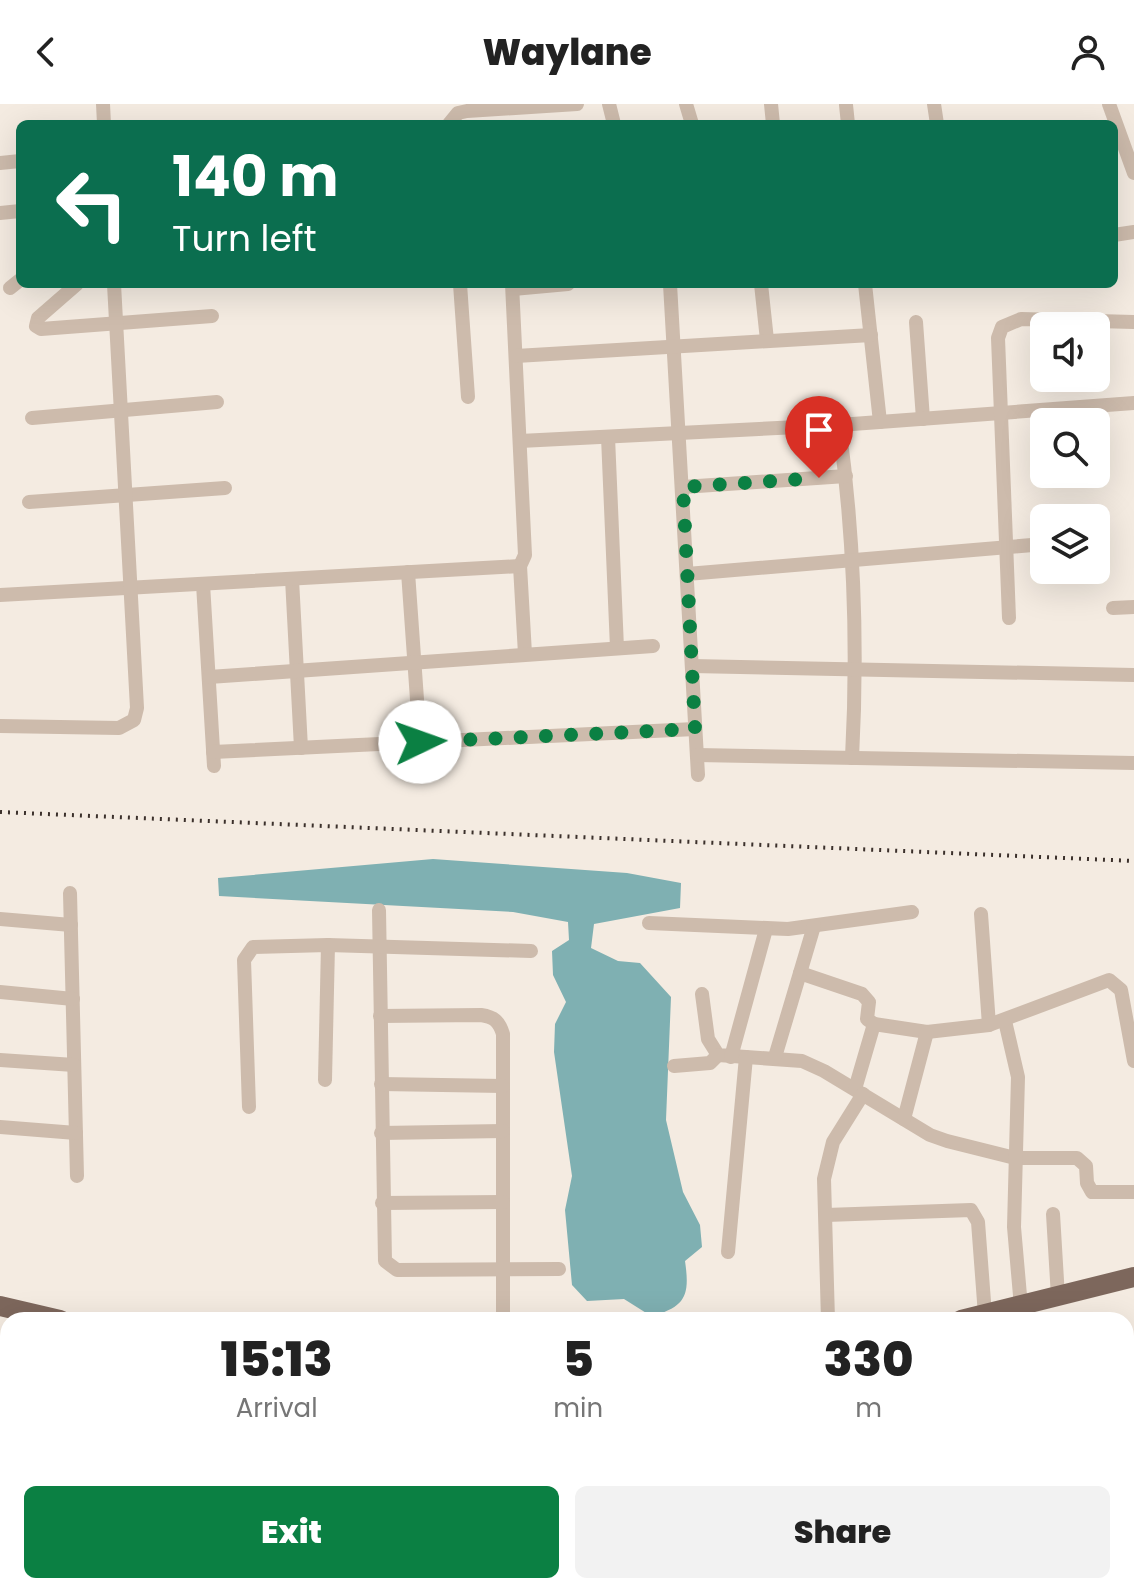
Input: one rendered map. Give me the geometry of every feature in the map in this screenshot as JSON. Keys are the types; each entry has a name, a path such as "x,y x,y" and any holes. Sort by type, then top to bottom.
{"main road":[{"path":"998,1312 1134,1277"},
{"path":"0,1306 25,1312"}],"street":[{"path":"467,108 577,104"},
{"path":"1118,130 1134,173"},
{"path":"72,288 38,318 36,326 41,329 212,316"},
{"path":"0,726 119,728 134,720 137,708 133,588 114,288"},
{"path":"460,288 468,397"},
{"path":"512,288 525,555 520,566 525,654"},
{"path":"670,288 698,775"},
{"path":"761,288 767,340"},
{"path":"865,288 880,422"},
{"path":"1009,618 998,338 1010,321 1134,322"},
{"path":"916,322 923,419"},
{"path":"516,356 871,335"},
{"path":"32,418 217,402"},
{"path":"520,441 839,425 1134,403"},
{"path":"839,425 846,476 856,670 852,758"},
{"path":"608,437 617,648"},
{"path":"683,487 846,476"},
{"path":"29,502 225,488"},
{"path":"687,574 1030,545"},
{"path":"0,595 520,566"},
{"path":"408,572 420,742"},
{"path":"292,579 301,748"},
{"path":"203,584 213,759 301,748 695,729"},
{"path":"1113,608 1134,607"},
{"path":"209,677 653,646"},
{"path":"692,666 1134,675"},
{"path":"697,755 1134,763"},
{"path":"70,893 77,1176"},
{"path":"379,910 383,1254 389,1267 397,1270 559,1269"},
{"path":"649,923 766,929 814,926 912,912"},
{"path":"981,914 989,1025"},
{"path":"0,919 71,925"},
{"path":"775,1057 814,926"},
{"path":"728,1252 732,1056 766,929"},
{"path":"249,1107 244,960 247,953 261,944 531,951"},
{"path":"325,1080 328,945"},
{"path":"800,973 862,994 869,1002 867,1019 874,1024 927,1032 1005,1021 1109,980 1121,990 1134,1061"},
{"path":"0,992 73,999"},
{"path":"702,994 708,1039 732,1056"},
{"path":"380,1016 491,1016 499,1023 503,1034 503,1312"},
{"path":"1005,1021 1018,1077 1014,1227 1021,1307"},
{"path":"828,1312 824,1179 833,1142 859,1092 874,1024"},
{"path":"904,1119 927,1032"},
{"path":"674,1066 710,1063 732,1056 802,1061 947,1141 1015,1158 1077,1158 1086,1166 1087,1183 1092,1192 1134,1192"},
{"path":"0,1060 74,1065"},
{"path":"381,1084 503,1086"},
{"path":"0,1127 76,1133"},
{"path":"381,1133 503,1131"},
{"path":"382,1203 503,1202"},
{"path":"826,1215 971,1210 978,1222 985,1312"},
{"path":"1053,1214 1058,1297"}],"water":[{"path":"433,859 627,873 681,883 680,908 594,924 591,948 618,961 640,963 671,997 666,1120 683,1192 700,1225 702,1247 685,1261 686,1291 678,1304 663,1312 645,1312 624,1299 587,1301 572,1285 565,1210 572,1176 554,1052 555,1024 566,1002 553,975 552,951 569,940 568,922 513,912 219,896 218,878"}],"railway":[{"path":"0,812 1134,861"}],"route":[{"path":"420,742 695,729 683,487 819,478"}]}
